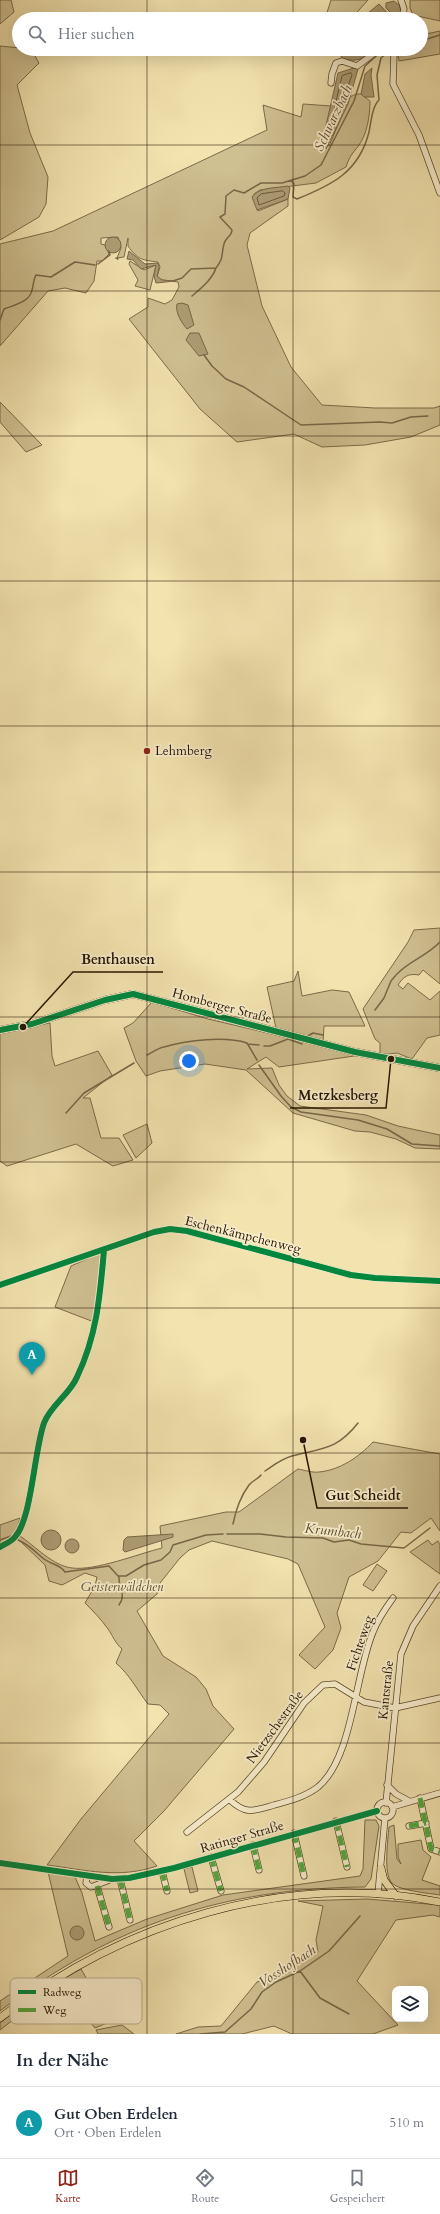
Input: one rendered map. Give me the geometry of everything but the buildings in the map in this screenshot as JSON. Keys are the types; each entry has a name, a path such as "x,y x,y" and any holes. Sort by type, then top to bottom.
{"main road":[{"name":"Homberger Straße","path":"0,1030 32,1024 105,1000 133,994 355,1052 440,1068"},
{"path":"381,1868 384,1880 396,1896"},
{"path":"58,1978 86,1961 146,1933 191,1917 237,1906 304,1895 378,1894 440,1902"},
{"path":"0,2018 10,2011"}],"street":[{"path":"401,0 403,12"},
{"path":"331,83 332,74 336,63 342,61 357,66 371,56"},
{"path":"394,56 393,84 419,135 440,193"},
{"name":"Eschenkämpchenweg","path":"0,1285 154,1232 177,1229 351,1275 375,1278 440,1281"},
{"path":"0,1547 15,1538 23,1522 44,1422 61,1397 76,1380 94,1332 99,1310 104,1250"},
{"name":"Kantstraße","path":"386,1803 394,1708 404,1647 413,1626 439,1588"},
{"name":"Fichteweg","path":"230,1800 243,1810 255,1811 298,1798 319,1786 329,1775 338,1759 372,1632 383,1611 393,1598"},
{"name":"Nietzschestraße","path":"187,1832 230,1800 264,1762 299,1710 316,1690 323,1685 335,1684 355,1698 364,1702 394,1708"},
{"path":"394,1708 409,1706 440,1698"},
{"path":"388,1785 396,1794 410,1801"},
{"path":"392,1807 440,1793"},
{"path":"420,1798 431,1849 440,1852"},
{"path":"385,1818 379,1815 379,1806 386,1803 392,1807"},
{"path":"385,1818 391,1815 392,1807"},
{"name":"Ratinger Straße","path":"0,1863 120,1879 162,1871 336,1821 378,1811"},
{"path":"378,1894 385,1818"},
{"path":"336,1821 347,1867"},
{"path":"409,1826 426,1823"},
{"path":"294,1833 304,1876"},
{"path":"253,1845 259,1870"},
{"path":"211,1857 220,1891"},
{"path":"162,1871 168,1891"},
{"path":"87,1875 86,1883 88,1886 97,1886 109,1927"},
{"name":"Ratinger Straße","path":"97,1886 112,1879"},
{"path":"120,1879 130,1920"}],"green space":[{"path":"0,0 11,0 14,12 12,12 12,14 0,24"},
{"path":"331,0 368,0 357,12 327,12"},
{"path":"410,0 440,0 440,21 428,18 428,12 412,12"},
{"path":"440,31 440,54 399,61 398,56 428,56 428,34"},
{"path":"0,46 12,47 12,56 35,56 39,63 17,85 30,133 48,177 46,204 39,217 0,240"},
{"path":"356,94 361,94 370,101 369,115 363,138 346,167 316,183 260,190 254,194 258,211 288,199 288,206 250,233 247,245 262,306 291,367 322,405 375,408 434,408 440,406 440,425 411,437 365,445 322,447 294,434 237,442 200,409 129,319 148,307 148,298 165,304 172,300 179,287 178,282 162,280 157,277 160,267 158,262 144,260 138,257 128,246 128,238 124,257 117,258 121,248 118,237 101,238 101,244 105,245 109,254 102,261 97,261 94,281 86,293 65,288 48,291 0,346 0,244 53,231 267,130 263,105 301,117 303,104 331,106 322,143 329,146 350,97"},
{"path":"130,261 144,270 156,265 150,290 135,286 138,280 129,264"},
{"path":"0,402 42,445 26,452 0,422"},
{"path":"440,928 440,984 423,970 419,975 406,976 398,985 403,989 408,983 430,1000 440,991 440,1035 427,1038 412,1059 397,1053 380,1055 380,1043 375,1039 363,1009 408,942 414,930"},
{"path":"298,971 302,996 332,990 349,992 365,1026 324,1026 323,1042 276,1028 267,987 294,981"},
{"path":"152,1002 208,1019 361,1055 279,1067 266,1057 247,1069 272,1068 279,1085 287,1096 300,1106 366,1115 398,1126 440,1135 440,1149 415,1148 396,1139 370,1132 355,1131 293,1113 246,1070 205,1064 160,1071 146,1076 136,1061 124,1028 133,1023"},
{"path":"50,1023 52,1056 55,1066 98,1051 112,1075 83,1098 90,1098 101,1138 119,1138 133,1160 113,1166 76,1144 7,1166 0,1161 0,1032"},
{"path":"147,1124 152,1143 136,1158 123,1135"},
{"path":"98,1254 102,1256 94,1322 55,1307 71,1266"},
{"name":"Geisterwäldchen","path":"373,1442 440,1454 440,1531 431,1518 411,1533 401,1532 378,1561 349,1577 337,1613 341,1628 333,1650 315,1669 299,1655 325,1627 298,1564 288,1559 212,1541 189,1550 180,1558 160,1583 157,1594 137,1611 163,1656 196,1677 206,1689 213,1706 234,1729 164,1811 134,1841 157,1866 143,1870 116,1873 47,1865 81,1819 169,1714 160,1705 148,1704 116,1663 122,1649 103,1622 85,1603 95,1586 97,1577 85,1573 62,1585 49,1581 45,1565 18,1539 20,1536 58,1564 72,1568 104,1565 162,1548 160,1526 226,1512 239,1512 298,1469 317,1472 334,1469 355,1458"},
{"path":"20,1518 13,1534 8,1540 0,1545 0,1525"},
{"path":"428,1540 432,1545 438,1541 440,1545 440,1574 410,1552"},
{"path":"377,1564 387,1571 373,1591 363,1585"},
{"path":"365,1820 376,1820 379,1826 371,1879 365,1887 314,1889 265,1895 217,1904 172,1917 127,1934 84,1955 47,1978 35,1978 68,1956 48,1872 75,1877 82,1893 95,1941 147,1919 223,1895 360,1876 363,1869"},
{"path":"394,1825 397,1859 401,1864 398,1857 398,1844 421,1840 423,1850 431,1857 422,1880 440,1886 440,1895 401,1888 392,1883 389,1879 387,1856 389,1827"},
{"path":"192,1867 198,1891 190,1893 184,1869"},
{"path":"367,1899 440,1905 440,1917 433,1915 396,1920 357,1981 392,2019 392,2022 395,2022 398,2025 373,2034 292,2034 274,2026 242,2034 176,2034 198,2027 221,2026 257,1982 287,1971 318,1952 316,1940 323,1906 298,1901"},
{"path":"81,1969 86,1978 65,1978"},
{"path":"10,1994 10,2004 0,2011 0,2001"},
{"path":"10,2015 10,2022 0,2030 0,2023"},
{"path":"92,2024 105,2024 95,2028"},
{"path":"122,2025 134,2034 98,2034 96,2030"}],"water":[{"path":"394,1 399,5 400,12 390,12 386,8 386,3"},
{"path":"379,4 386,12 369,12"},
{"path":"341,56 366,56 356,60 342,58"},
{"path":"357,67 358,69 348,104 326,149 322,143 338,73"},
{"path":"372,68 371,75 374,97 364,97 361,94 365,74"},
{"path":"288,186 290,188 288,199 257,210 252,197 255,194 263,190"},
{"path":"110,237 116,237 121,242 119,251 116,253 110,253 105,248 105,242"},
{"path":"129,251 145,264 158,263 159,267 157,276 162,280 175,281 156,283 154,276 156,265 141,269 133,260 127,259"},
{"path":"182,303 188,305 194,325 187,329 177,310 177,304"},
{"path":"190,333 199,333 208,354 199,356 186,340"},
{"path":"51,1530 58,1533 61,1540 58,1547 51,1550 44,1547 41,1540 44,1533"},
{"path":"173,1534 173,1537 125,1552 123,1550 124,1540 127,1537"},
{"path":"69,1539 75,1539 79,1543 79,1549 75,1553 69,1553 65,1549 65,1543"},
{"path":"74,1926 80,1926 84,1930 84,1936 80,1940 74,1940 70,1936 70,1930"}],"waterway":[{"name":"Schwarzbach","path":"428,39 440,35"},
{"name":"Schwarzbach","path":"173,281 182,278 191,269 216,268 219,265 225,242 232,230 220,217 225,214 226,196 234,190 244,193 261,183 282,183 305,176 321,165 354,101 365,66 376,56"},
{"path":"291,180 294,184 293,197 297,199 333,182 351,167 364,146 369,132 373,111 379,100 377,75 381,58 383,56"},
{"name":"Schwarzbach","path":"98,264 110,255 109,251"},
{"name":"Schwarzbach","path":"0,320 4,309 25,300 31,294 36,275 51,277 75,262 95,265"},
{"path":"192,296 209,280 216,268"},
{"path":"204,355 212,366 226,379 244,387 301,425 380,422 392,423 411,417 428,416"},
{"path":"397,974 407,965 435,947 440,942"},
{"path":"375,1010 384,998 391,981 396,975"},
{"path":"306,1037 313,1033 323,1035"},
{"path":"147,1055 158,1049 184,1042 217,1039 247,1043 257,1060"},
{"path":"264,1046 270,1046 288,1039 302,1044"},
{"path":"247,1044 259,1045"},
{"path":"66,1113 84,1093 134,1063"},
{"path":"259,1065 281,1096 291,1107 301,1112 358,1120 387,1129 412,1144 440,1146"},
{"path":"265,1471 288,1457 328,1447 336,1443 350,1432 358,1423"},
{"path":"233,1524 237,1508 243,1494 250,1484 261,1475"},
{"name":"Krumbach","path":"227,1534 260,1534 286,1537 323,1538 334,1542 349,1540 361,1544 404,1548 430,1528"},
{"name":"Krumbach","path":"18,1540 29,1546 47,1561 61,1567 65,1572 109,1566 118,1576 126,1576 144,1565 161,1560 170,1552 173,1545 206,1535 223,1534"},
{"name":"Krumbach","path":"0,1540 11,1536"},
{"path":"119,1577 122,1594 119,1605"},
{"name":"Vosshofbach","path":"200,2034 225,2032 251,2009 262,1992 276,1982 300,1971 329,1951 360,1916"},
{"path":"300,1971 320,1998 349,2014"}],"marked path":[{"path":"420,1798 431,1849 440,1852"},
{"path":"336,1821 347,1867"},
{"path":"409,1826 426,1823"},
{"path":"294,1833 304,1876"},
{"path":"253,1845 259,1870"},
{"path":"211,1857 221,1891"},
{"path":"162,1871 167,1891"},
{"path":"120,1879 130,1920"},
{"path":"97,1886 109,1927"}],"cycle path":[{"path":"0,1030 32,1024 105,1000 133,994 355,1052 440,1068"},
{"path":"0,1285 154,1232 170,1229 187,1231 351,1275 375,1278 440,1281"},
{"path":"0,1547 10,1542 21,1528 29,1500 44,1423 51,1411 74,1383 84,1361 96,1315 104,1250"},
{"path":"0,1863 112,1879 129,1878 174,1868 377,1811"}],"place":[{"name":"Lehmberg","path":"147,751"},
{"name":"Benthausen","path":"23,1027"},
{"name":"Metzkesberg","path":"391,1059"},
{"name":"Gut Oben Erdelen","path":"32,1375"},
{"name":"Gut Scheidt","path":"303,1440"}]}
